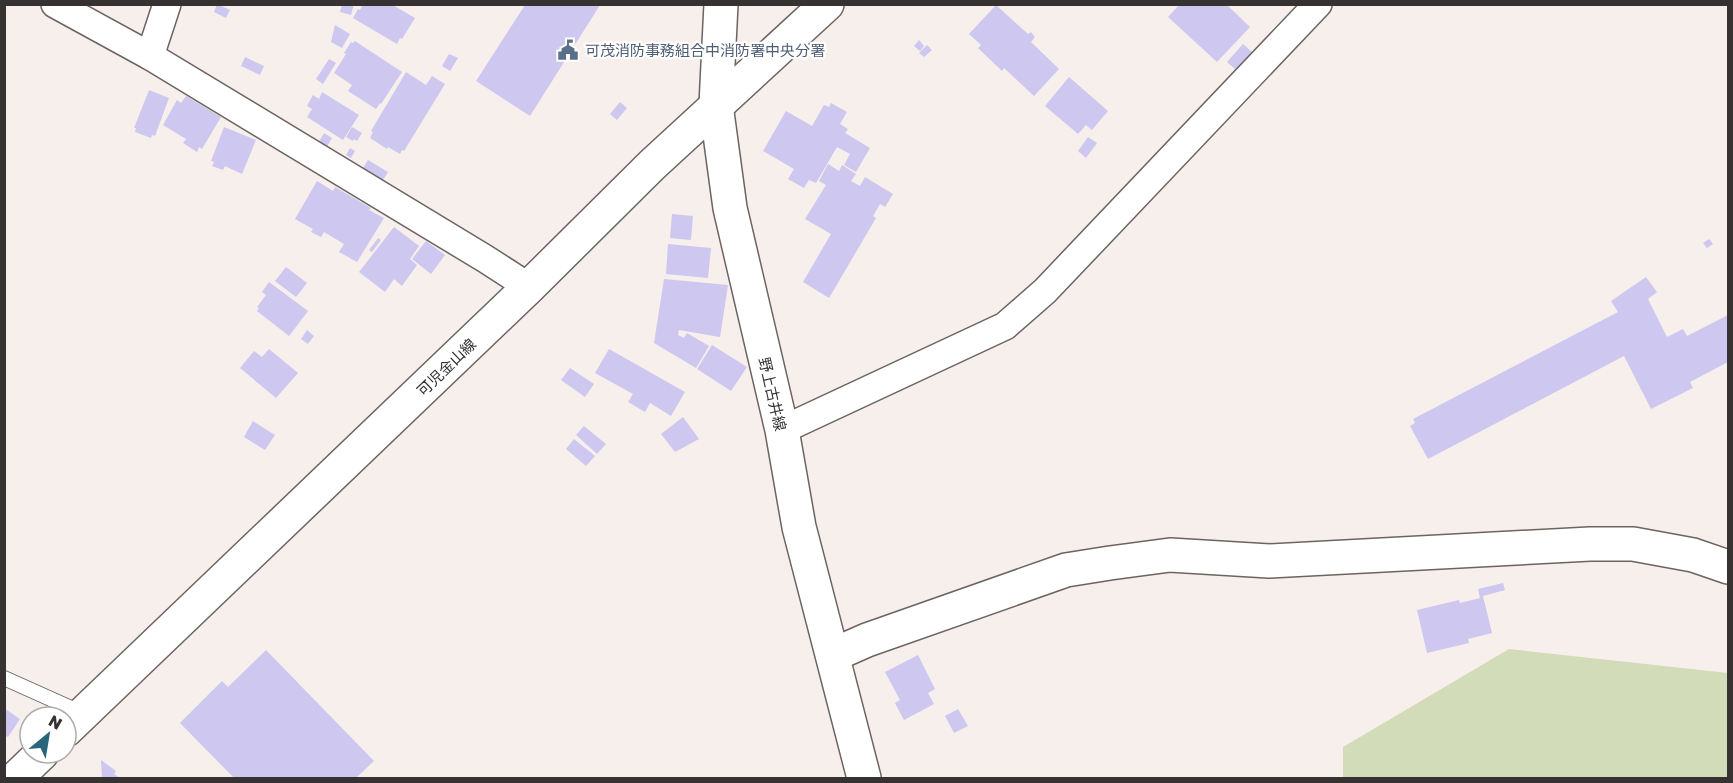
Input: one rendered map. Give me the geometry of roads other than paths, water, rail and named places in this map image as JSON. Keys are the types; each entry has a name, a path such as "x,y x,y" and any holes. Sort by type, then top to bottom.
{"main road":[{"name":"野上古井線","path":"721,4 717,105 730,208 782,430 800,527 864,778"},
{"name":"可児金山線","path":"78,718 529,287 630,187 826,4"},
{"path":"833,656 867,640 1066,570 1170,555 1269,561 1590,544 1634,544 1693,555 1728,567"},
{"path":"16,778 30,765"}],"street":[{"path":"55,4 150,56 529,287"},
{"path":"150,56 167,4"},
{"path":"782,430 1005,326 1046,291 1318,4"}],"lane":[{"path":"4,678 47,705"}],"place":[{"name":"可茂消防事務組合中消防署中央分署","path":"568,50"}]}
